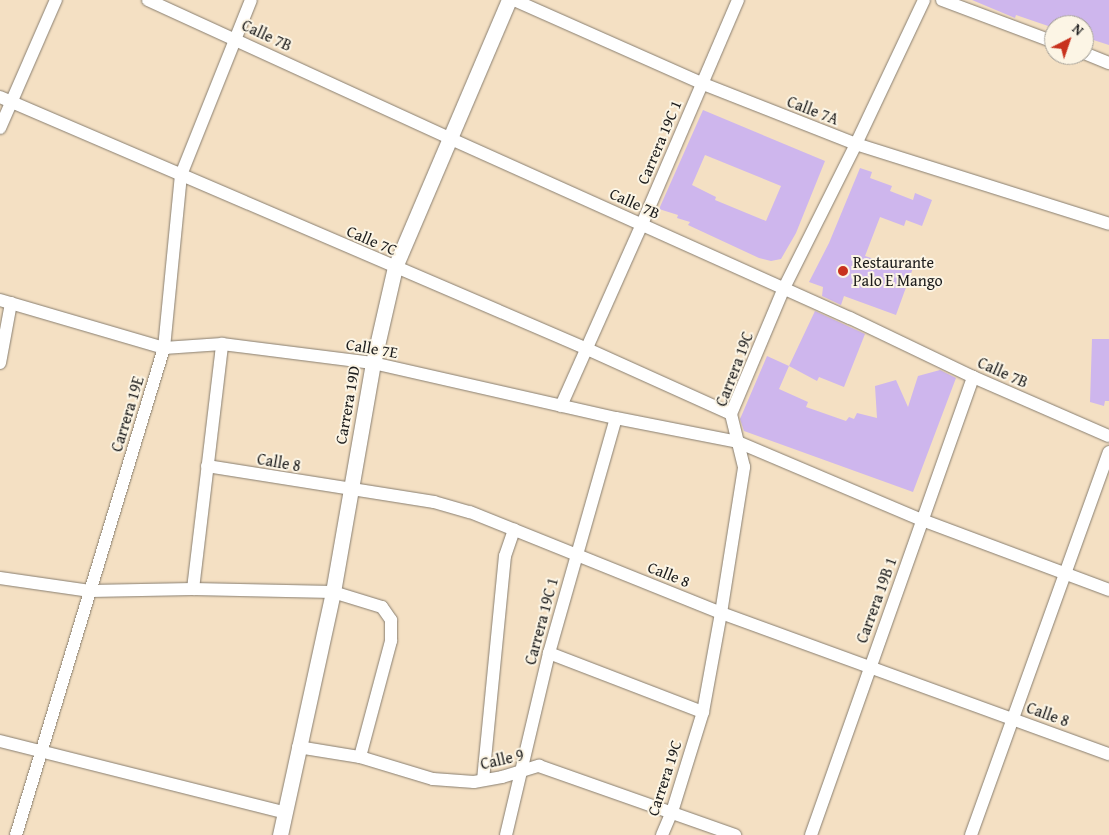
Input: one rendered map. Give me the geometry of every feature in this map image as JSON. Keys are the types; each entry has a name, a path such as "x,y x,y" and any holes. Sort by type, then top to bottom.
{"street":[{"path":"0,128 5,99 56,0"},
{"name":"Calle 7B","path":"148,0 451,139 784,288 973,377 1109,436"},
{"name":"Carrera 19E","path":"16,835 164,348 181,175 250,0"},
{"name":"Carrera 19D","path":"280,835 333,592 373,363 395,267 509,0"},
{"name":"Calle 7A","path":"514,0 701,84 856,144 1109,224"},
{"name":"Carrera 19C 1","path":"561,406 585,348 642,224 738,0"},
{"name":"Carrera 19C","path":"662,835 672,812 703,712 722,613 744,467 731,414 784,288 856,144 924,0"},
{"path":"942,0 1044,38"},
{"path":"1094,57 1109,63"},
{"name":"Calle 7C","path":"5,99 585,348 731,414"},
{"path":"0,363 6,302"},
{"name":"Calle 7E","path":"6,302 164,348 222,344 373,363 616,418 738,442"},
{"path":"192,589 222,344"},
{"name":"Carrera 19B 1","path":"810,835 973,377"},
{"name":"Carrera 19C 1","path":"506,835 549,653 616,418"},
{"path":"738,442 922,520 1109,590"},
{"path":"971,835 1109,452"},
{"name":"Calle 8","path":"207,466 434,502 470,512 722,613 1109,754"},
{"path":"483,780 504,556 514,530"},
{"path":"0,578 90,591 192,589 333,592 382,607 391,620 391,641 360,757"},
{"path":"549,653 703,712"},
{"path":"0,741 41,753 286,813"},
{"name":"Calle 9","path":"298,747 360,757 432,779 483,780 522,772 539,766 735,835"}],"building":[{"path":"972,0 1109,0 1109,45 1094,40 1094,15 1044,15 1044,25 1016,15 1015,18"},
{"path":"703,110 825,161 796,233 781,259 771,261 759,258 688,225 690,222 677,218 678,215 659,209","holes":["705,155 781,186 766,221 715,200 716,197 692,185"]},
{"path":"860,168 872,172 870,178 892,186 890,191 913,200 915,193 932,200 922,226 906,220 904,226 880,217 865,256 889,264 891,260 913,268 896,315 844,296 841,305 822,296 823,287 809,282 829,243"},
{"path":"815,311 865,334 844,387 819,377 817,381 789,366"},
{"path":"1092,339 1109,339 1109,401 1105,401 1104,406 1090,402"},
{"path":"767,356 789,366 779,389 808,402 806,407 846,421 849,417 854,419 857,413 877,418 875,386 896,380 908,407 918,376 940,370 956,378 913,492 744,431 740,419"}],"place":[{"name":"Restaurante Palo E Mango","path":"843,271"}]}
